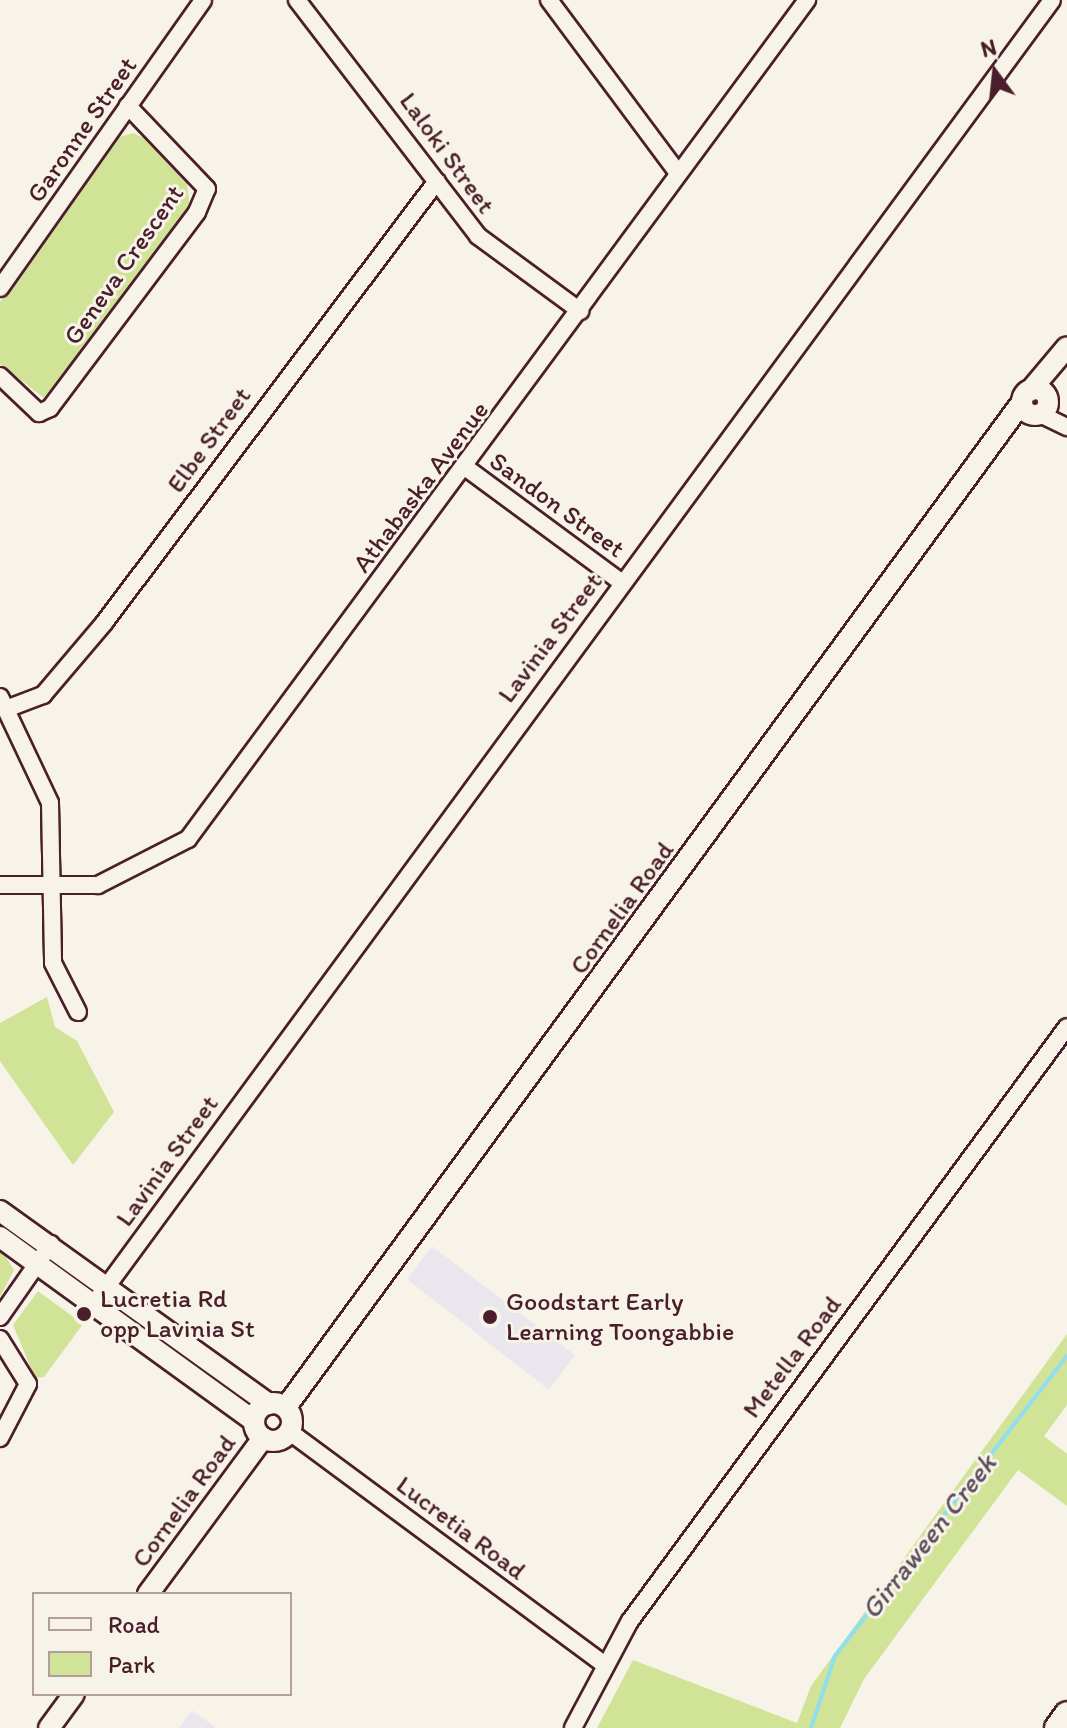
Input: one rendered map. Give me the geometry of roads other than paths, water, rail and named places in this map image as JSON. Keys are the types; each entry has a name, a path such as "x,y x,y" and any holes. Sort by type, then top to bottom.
{"main road":[{"path":"1057,1728 1067,1714"}],"street":[{"name":"Garonne Street","path":"3,277 203,0"},
{"name":"Laloki Street","path":"297,0 489,246 580,311"},
{"path":"549,0 678,173"},
{"name":"Athabaska Avenue","path":"0,885 98,885 188,839 580,311 806,0"},
{"name":"Lavinia Street","path":"92,1309 621,582 1052,0"},
{"name":"Geneva Crescent","path":"0,376 39,413 50,408 197,212 207,189 128,106"},
{"name":"Elbe Street","path":"3,703 43,695 104,623 437,181"},
{"name":"Cornelia Road","path":"149,1592 258,1430 1000,440 1037,404 1067,347"},
{"path":"1037,404 1067,425"},
{"name":"Sandon Street","path":"465,467 621,582"},
{"path":"3,703 50,803 54,883 53,963 78,1012"},
{"name":"Metella Road","path":"573,1728 602,1663 1067,1027"},
{"path":"0,1211 278,1405 290,1432 280,1440 258,1430 92,1309 0,1237"},
{"path":"0,1317 51,1244"},
{"path":"0,1339 27,1375 24,1402 0,1438"},
{"name":"Lucretia Road","path":"290,1432 602,1663"},
{"path":"49,1728 73,1696"}],"waterway":[{"name":"Girraween Creek","path":"811,1728 835,1656 1067,1356"}],"place":[{"name":"Lucretia Rd opp Lavinia St","path":"84,1314"},
{"name":"Goodstart Early Learning Toongabbie","path":"490,1317"}]}
